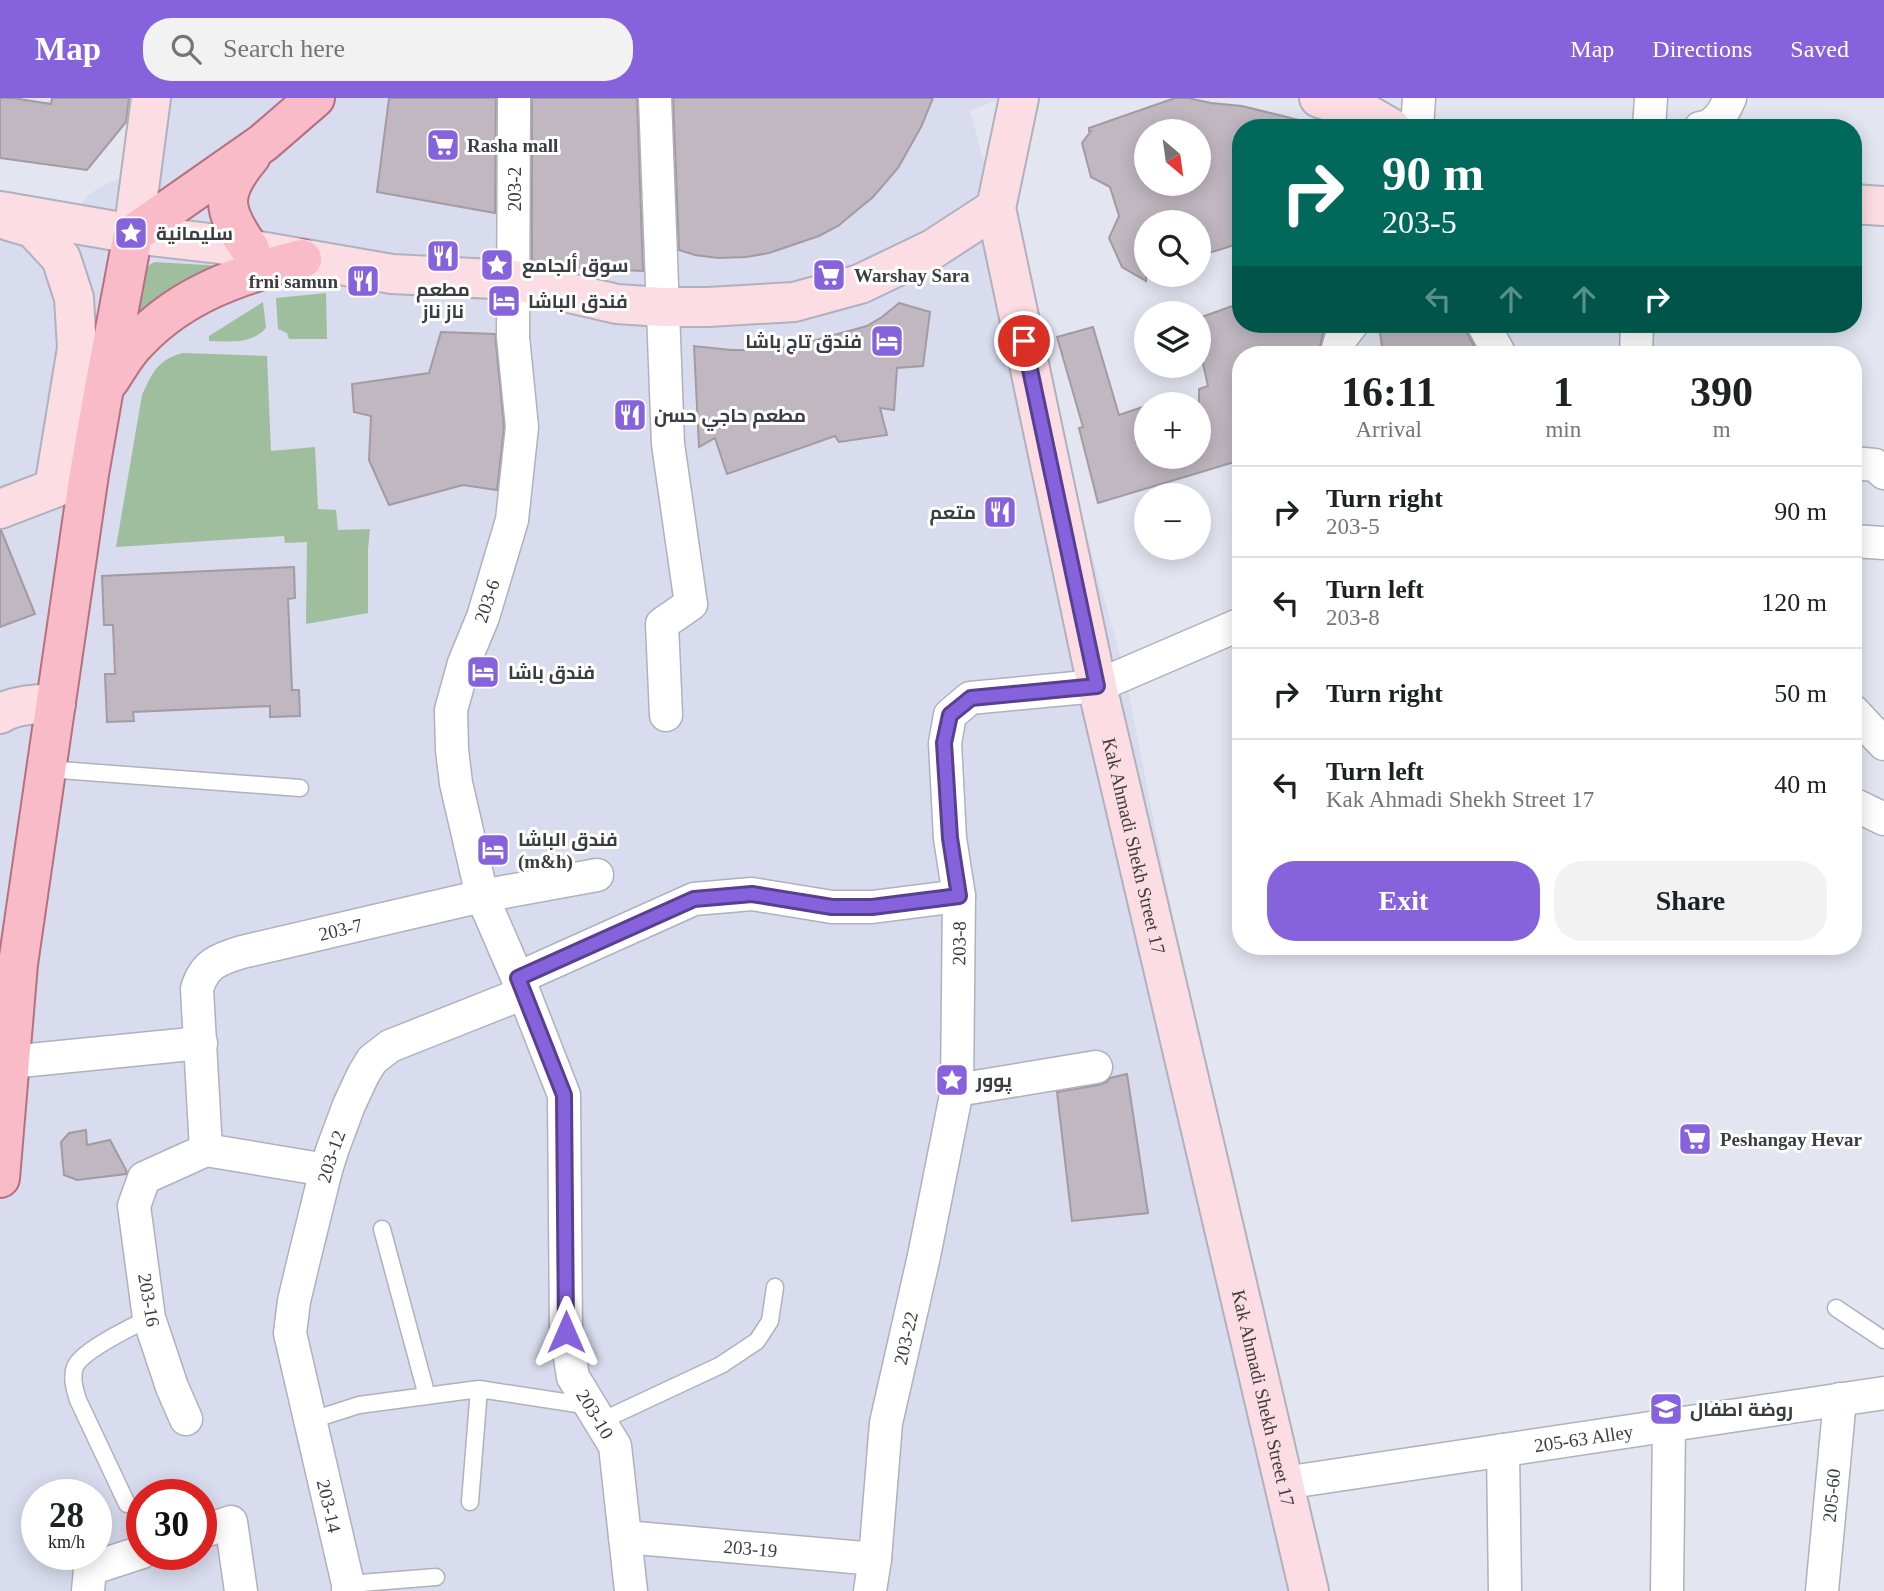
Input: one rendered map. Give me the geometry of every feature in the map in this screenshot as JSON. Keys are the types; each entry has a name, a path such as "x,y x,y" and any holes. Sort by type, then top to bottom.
{"main road":[{"path":"0,1178 18,964 89,474 133,234 151,98"},
{"path":"133,234 263,143 315,98"},
{"name":"Kak Ahmadi Shekh Street 17","path":"1019,98 996,208 1097,686 1309,1591"},
{"path":"1319,98 1360,110 1376,119"},
{"path":"250,250 230,216 227,201 232,182 263,143"},
{"path":"1862,205 1884,206"},
{"path":"0,211 133,234 219,244 392,274 513,279 617,304 708,307 794,302 860,284 933,249 996,208"},
{"path":"0,218 33,228 61,258 74,298 77,348 54,488"},
{"path":"104,388 135,343 161,318 195,296 224,282 302,259"},
{"path":"0,509 89,474"},
{"path":"0,714 5,710 44,703 57,704"}],"street":[{"name":"203-2","path":"513,279 514,98"},
{"path":"654,98 668,444 691,604 662,624 666,715"},
{"path":"1418,119 1419,98"},
{"path":"1718,119 1730,98"},
{"name":"203-6","path":"513,279 513,337 522,426 512,520 451,710 456,783 482,896 521,985"},
{"path":"1862,464 1875,466 1884,474"},
{"path":"1862,542 1884,543"},
{"path":"1097,686 1232,628"},
{"name":"203-8","path":"957,1090 959,896 950,838 944,743 950,715 971,698 1097,686"},
{"path":"1862,721 1884,744"},
{"path":"1862,808 1884,819"},
{"name":"203-7","path":"201,1043 197,989 202,974 225,957 482,896 597,875"},
{"name":"203-12","path":"309,1422 290,1334 294,1301 326,1170 349,1105 372,1060 390,1046 521,985 694,899 752,894 832,907 872,907 959,896"},
{"name":"203-10","path":"521,985 564,1095 566,1332 573,1377 615,1446 631,1591"},
{"path":"10,1062 201,1043 206,1150 326,1170"},
{"path":"957,1090 1096,1067"},
{"name":"203-22","path":"870,1591 886,1423 925,1256 957,1090"},
{"name":"203-16","path":"186,1419 172,1387 149,1318 134,1206 144,1178 206,1150"},
{"name":"205-63 Alley","path":"1284,1483 1884,1393"},
{"name":"205-60","path":"1822,1591 1840,1399"},
{"name":"203-14","path":"309,1422 348,1587"},
{"path":"1667,1591 1669,1425"},
{"path":"1503,1450 1505,1591"},
{"path":"217,1527 231,1522 241,1591"},
{"name":"203-19","path":"625,1538 875,1559"},
{"path":"89,1580 126,1560"}],"lane":[{"path":"47,769 300,788"},
{"path":"382,1229 427,1396"},
{"path":"309,1422 359,1405 479,1389 595,1414 721,1365 757,1341 770,1321 775,1287"},
{"path":"1836,1308 1884,1340"},
{"path":"126,1502 78,1400 74,1385 75,1368 82,1357 149,1318"},
{"path":"470,1502 479,1389"},
{"path":"348,1587 436,1577"}],"shaded area":[{"path":"151,98 1002,98 970,111 1125,674 1284,1483 1309,1591 0,1591 0,211 75,211 89,194 109,182 133,176"}],"green space":[{"path":"154,262 224,266 125,324 136,274"},
{"path":"326,293 327,339 289,339 287,333 278,329 276,298"},
{"path":"263,302 266,328 260,333 247,340 209,341 209,336"},
{"path":"183,353 267,356 271,451 315,447 318,509 336,510 338,530 370,529 368,613 306,624 307,542 285,543 284,536 116,547 142,395 157,368 167,359"}],"building":[{"path":"0,98 51,104 52,98 129,98 126,122 87,170 0,158"},
{"name":"Rasha mall","path":"389,98 496,98 495,213 377,192"},
{"path":"532,98 637,98 643,271 555,267 532,262"},
{"path":"673,98 933,98 921,127 898,168 873,197 838,226 819,236 769,253 718,258 679,250"},
{"path":"1175,98 1242,106 1295,119 1232,119 1232,246 1211,252 1211,210 1134,210 1134,274 1122,267 1109,238 1119,216 1110,187 1091,177 1082,143 1091,131 1089,128"},
{"path":"899,303 930,312 923,366 897,368 894,410 880,408 887,435 839,442 835,436 727,474 715,438 699,447 694,346 756,350 798,345 867,326"},
{"path":"1232,306 1232,333 1323,333 1320,346 1232,346 1232,463 1165,483 1134,483 1134,492 1098,503 1079,428 1083,427 1057,337 1093,327 1119,415 1134,410 1134,469 1211,469 1211,392 1199,392 1199,389 1208,386 1206,378 1211,378 1211,314"},
{"path":"441,332 495,334 504,427 497,490 463,485 389,505 369,460 371,416 354,412 352,384 429,373"},
{"path":"1380,333 1467,333 1474,346 1382,346"},
{"path":"0,530 35,614 0,627"},
{"path":"294,567 295,598 288,599 292,690 299,690 300,716 270,717 270,706 133,712 134,721 107,722 105,674 115,674 113,625 104,625 102,576"},
{"path":"1127,1074 1148,1213 1072,1221 1057,1092 1099,1085 1110,1078"},
{"path":"86,1130 87,1145 110,1140 126,1174 77,1180 64,1175 61,1142 69,1133"}],"place":[{"name":"Rasha mall","path":"443,145"},
{"name":"سليمانية","path":"131,233"},
{"name":"مطعم ناز ناز","path":"443,256"},
{"name":"سوق ألجامع","path":"497,265"},
{"name":"Warshay Sara","path":"829,275"},
{"name":"frni samun","path":"363,281"},
{"name":"فندق الباشا","path":"504,301"},
{"name":"فندق تاج باشا","path":"887,341"},
{"name":"مطعم حاجي حسن","path":"630,415"},
{"name":"متعم","path":"1000,512"},
{"name":"فندق باشا","path":"483,672"},
{"name":"فندق الباشا (m&h)","path":"493,850"},
{"name":"پوور","path":"952,1080"},
{"name":"Peshangay Hevar","path":"1695,1139"},
{"name":"روضة اطفال","path":"1666,1409"}],"route":[{"path":"566,1332 564,1095 518,978 694,899 752,894 832,907 872,907 959,896 950,838 944,743 950,715 971,698 1097,686 1024,341"}]}
